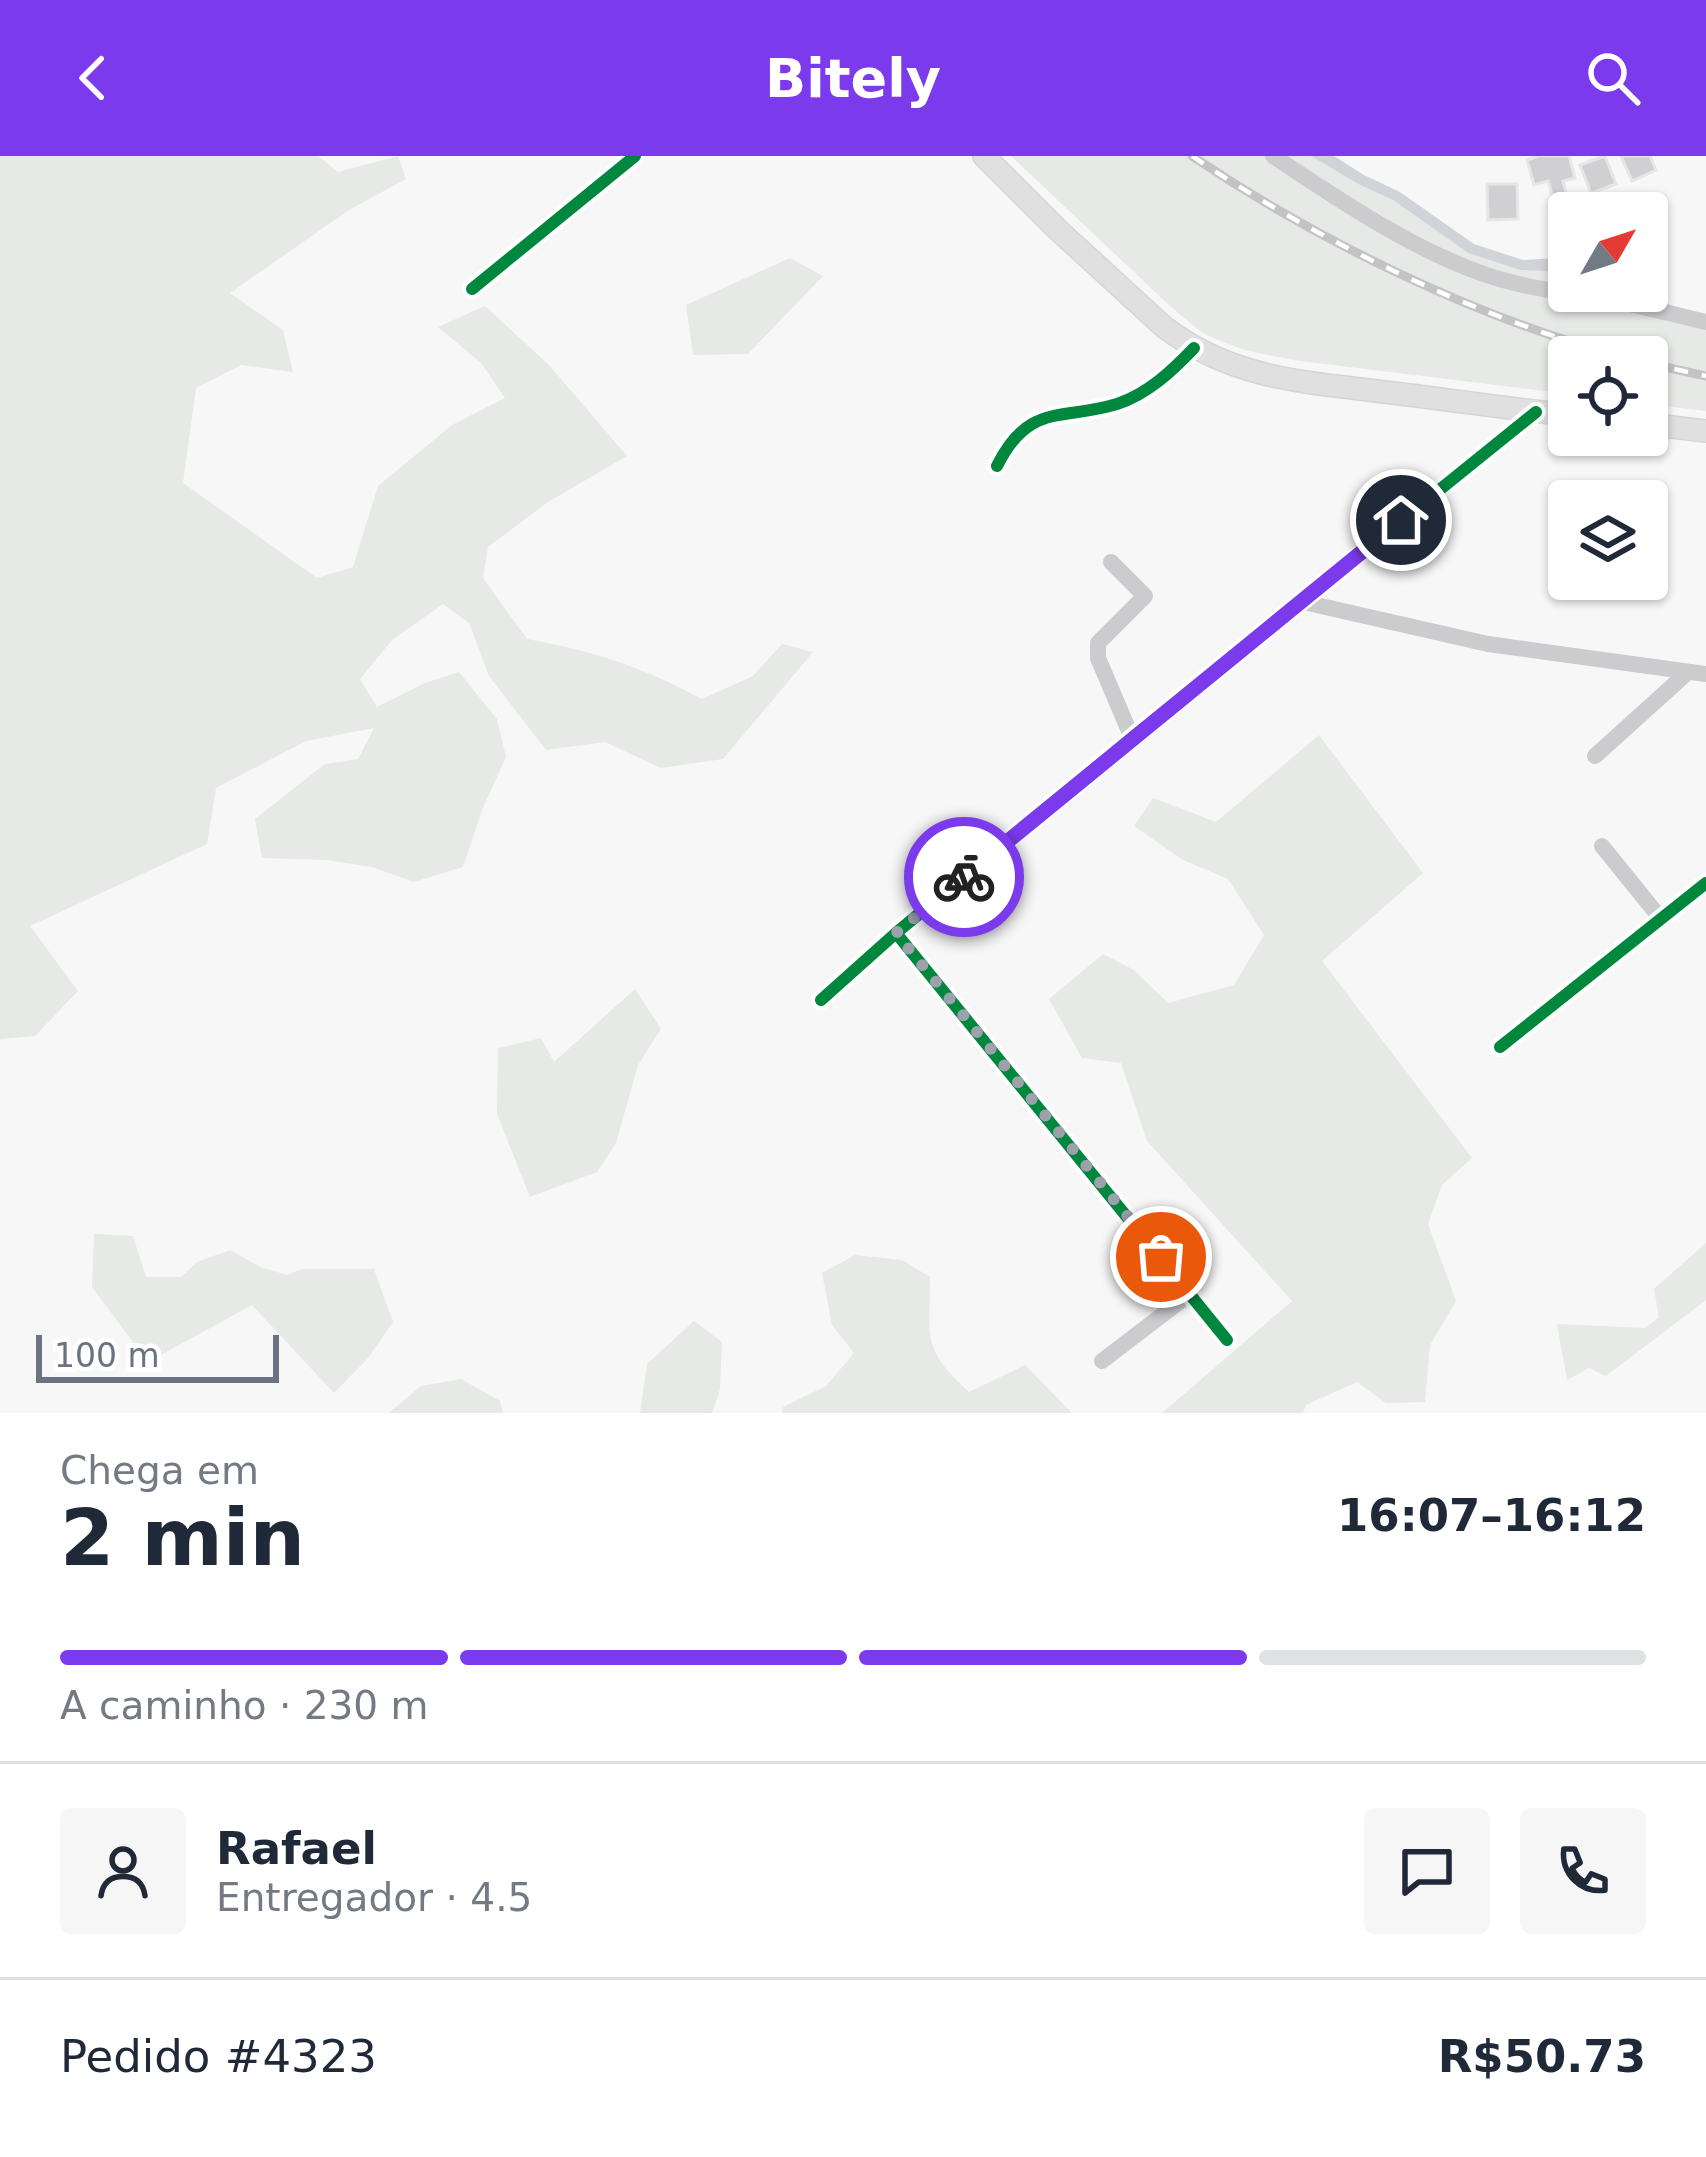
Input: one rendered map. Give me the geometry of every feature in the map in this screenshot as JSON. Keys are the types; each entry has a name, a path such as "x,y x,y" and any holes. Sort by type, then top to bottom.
{"main road":[{"path":"984,156 1164,327 1222,363 1261,374 1548,413"},
{"path":"1668,426 1706,431"}],"street":[{"path":"472,289 635,156"},
{"path":"1274,156 1372,218 1480,273 1706,322"},
{"path":"997,466 1006,448 1028,426 1060,413 1114,405 1142,393 1194,348"},
{"path":"821,1000 1132,738 1536,412"},
{"path":"1111,562 1145,596 1098,643 1098,658 1132,738"},
{"path":"1299,601 1488,644 1697,672"},
{"path":"1594,756 1697,672"},
{"path":"1602,846 1661,919"},
{"path":"1500,1047 1706,883"},
{"path":"896,933 1227,1340"},
{"path":"1102,1361 1191,1293"}],"shaded area":[{"path":"0,156 318,156 338,172 398,156 406,179 349,210 230,293 283,330 293,372 241,365 196,388 183,483 317,578 353,567 378,486 452,425 505,398 481,363 438,327 485,306 549,365 627,456 548,502 488,547 483,578 527,639 617,662 702,699 753,676 782,644 813,652 723,759 661,768 605,742 546,750 489,676 469,623 443,604 392,640 360,679 377,707 459,672 497,719 506,757 463,867 414,882 372,867 262,858 255,819 325,764 358,759 374,728 306,741 216,788 207,844 30,926 78,991 35,1036 0,1039"},
{"path":"1011,156 1311,156 1393,200 1468,253 1520,270 1548,271 1548,312 1663,312 1706,322 1706,411 1668,406 1668,336 1548,336 1548,391 1245,350 1201,332"},
{"path":"1311,156 1334,156 1400,192 1474,244 1523,260 1548,258 1548,271 1520,270 1468,253 1393,200"},
{"path":"790,258 823,276 748,354 693,355 686,305"},
{"path":"1319,735 1423,873 1322,961 1472,1158 1442,1185 1428,1224 1456,1301 1430,1345 1425,1402 1386,1403 1357,1382 1306,1405 1303,1413 1162,1413 1292,1301 1147,1141 1121,1063 1082,1058 1049,999 1103,954 1134,970 1168,1003 1234,985 1264,935 1228,879 1183,860 1134,826 1153,798 1216,822"},
{"path":"635,989 661,1029 638,1065 616,1143 597,1172 530,1197 497,1114 498,1048 541,1038 554,1062"},
{"path":"94,1234 133,1236 146,1277 181,1277 197,1262 230,1250 287,1275 303,1269 374,1269 393,1322 368,1358 334,1393 252,1305 148,1362 92,1287"},
{"path":"1706,1243 1706,1300 1606,1376 1589,1368 1567,1380 1557,1324 1646,1328 1659,1317 1654,1289"},
{"path":"855,1255 902,1260 930,1277 929,1315 936,1353 969,1392 1025,1365 1072,1413 782,1413 783,1407 826,1386 854,1353 832,1325 822,1273"},
{"path":"694,1321 722,1342 720,1389 712,1413 640,1413 647,1364"},
{"path":"461,1379 500,1401 503,1413 389,1413 421,1386"}],"building":[{"path":"1569,156 1575,178 1563,181 1566,192 1551,192 1548,181 1534,185 1527,160"},
{"path":"1605,156 1616,184 1591,192 1580,165"},
{"path":"1621,156 1650,156 1656,170 1632,181"},
{"path":"1487,184 1517,184 1518,219 1488,220"}],"railway":[{"path":"1192,156 1345,247 1455,299 1553,336"},
{"path":"1668,368 1706,376"}],"cycle path":[{"path":"472,289 635,156"},
{"path":"997,466 1021,432 1034,423 1128,400 1159,381 1194,348"},
{"path":"821,1000 1132,738 1536,412"},
{"path":"1500,1047 1706,883"},
{"path":"896,933 1227,1340"}],"way so far":[{"path":"964,877 896,933 1161,1257"}],"route":[{"path":"964,877 1401,520"}]}
